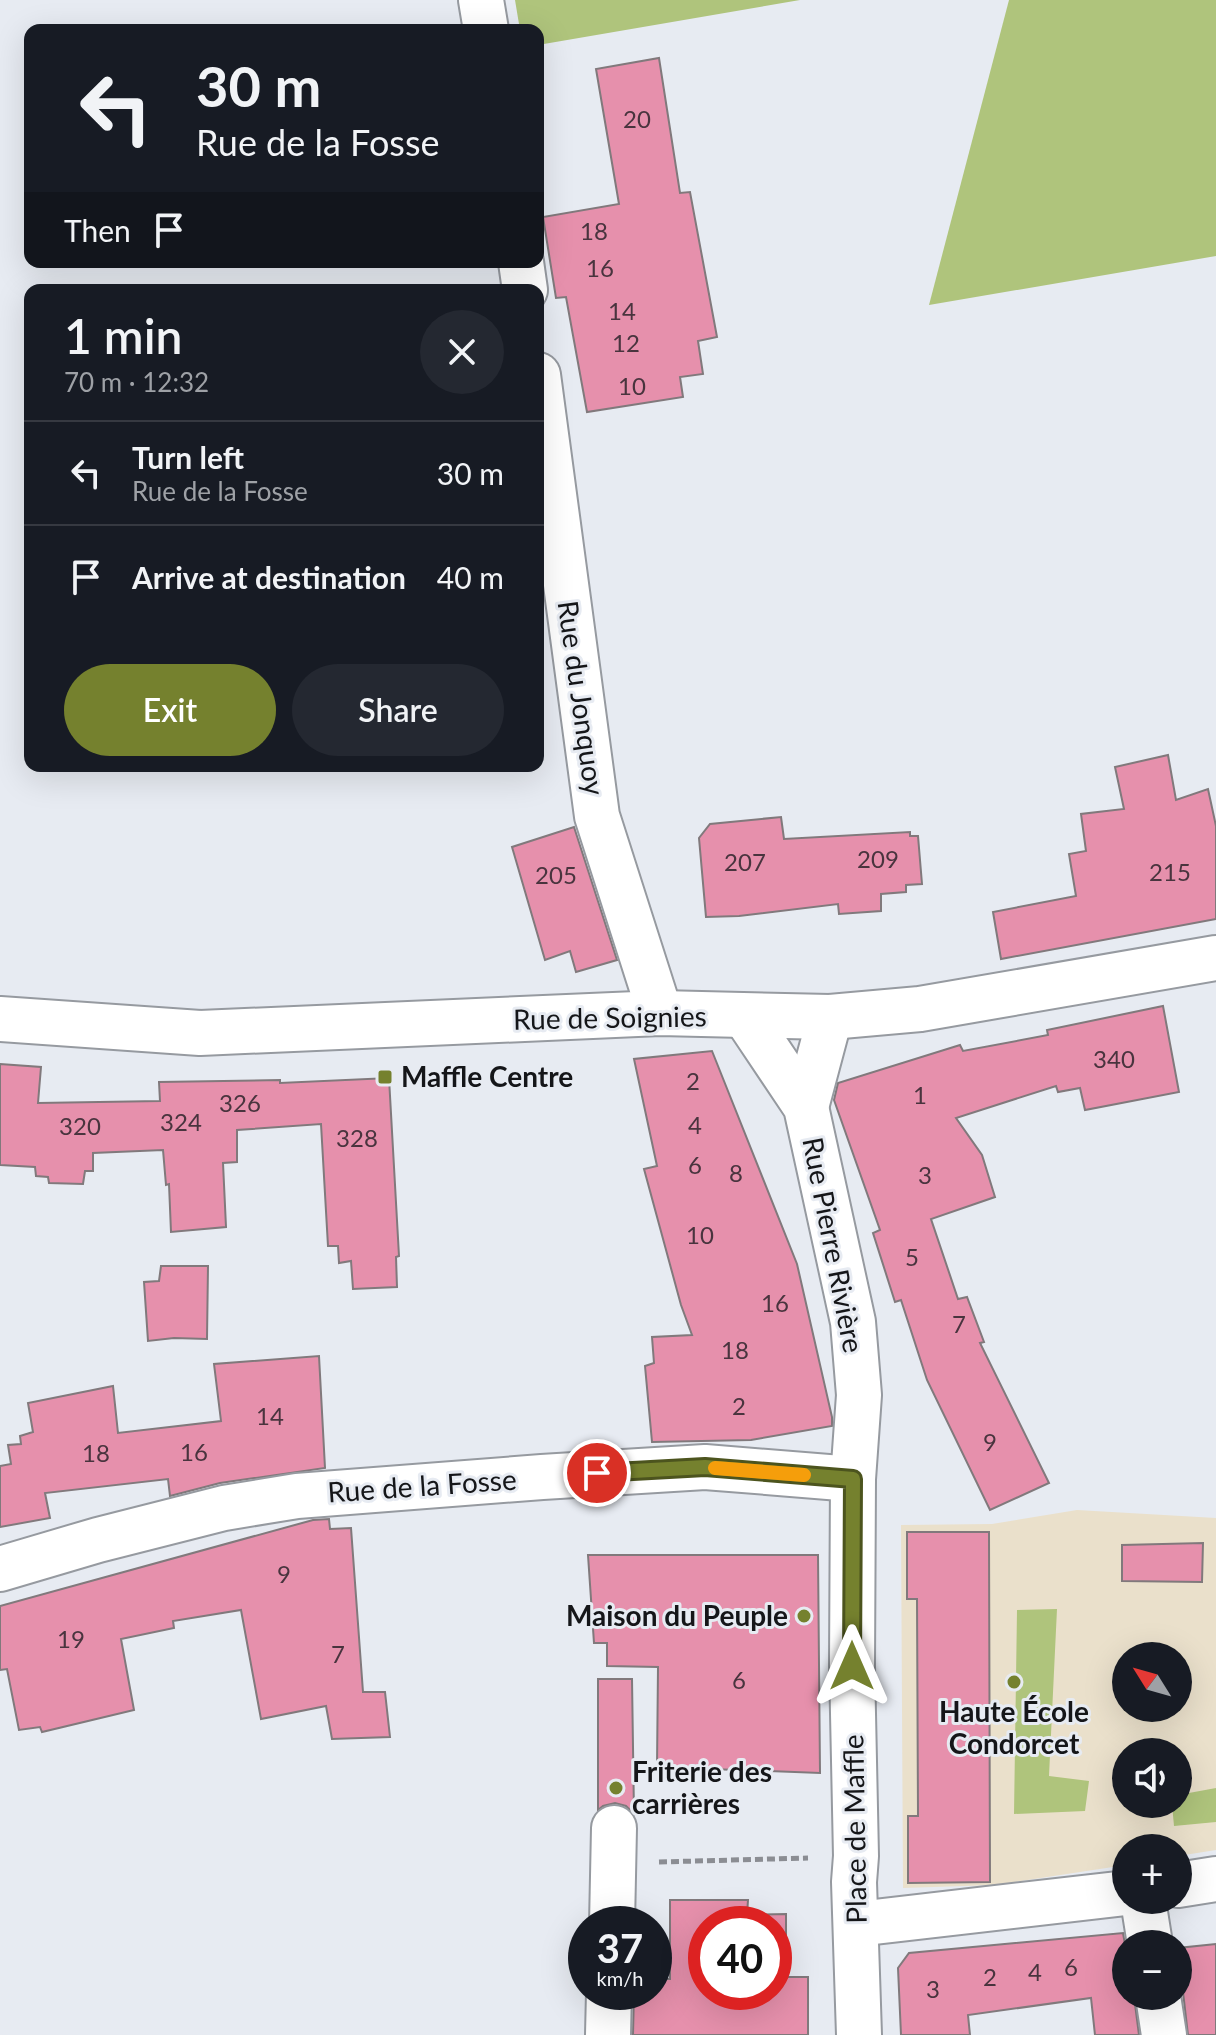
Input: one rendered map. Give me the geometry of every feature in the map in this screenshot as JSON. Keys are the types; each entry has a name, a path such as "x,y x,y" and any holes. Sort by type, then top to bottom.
{"street":[{"path":"481,0 485,24"},
{"name":"Rue du Jonquoy","path":"544,420 597,816 660,1013"},
{"name":"Rue de Soignies","path":"0,1019 200,1033 660,1013 830,1017 920,1009 1216,958"},
{"name":"Rue Pierre Rivière","path":"745,1016 806,1107 853,1322 859,1395 853,1479"},
{"name":"Rue Pierre Rivière","path":"806,1107 830,1017"},
{"name":"Rue de la Fosse","path":"0,1569 224,1508 297,1496 705,1467 853,1479"},
{"name":"Place de Maffle","path":"853,1479 854,1882 859,2035"},
{"path":"612,1906 614,1846"},
{"path":"1192,1883 1216,1879"},
{"path":"857,1924 1112,1895"},
{"path":"608,2035 609,2010"},
{"path":"1160,2010 1164,2035"}],"path":[{"path":"614,1846 856,1856"}],"shaded area":[{"name":"Haute École Condorcet","path":"1077,1510 1216,1518 1216,1850 1192,1854 1192,1834 1112,1834 1112,1867 995,1885 903,1888 901,1525 992,1524"}],"green space":[{"path":"515,0 800,0 544,44 544,24 519,24"},
{"path":"1009,0 1216,0 1216,256 929,305"},
{"path":"1057,1609 1049,1776 1089,1781 1085,1811 1014,1814 1017,1610"},
{"path":"1216,1788 1216,1822 1174,1826 1173,1818 1192,1818 1192,1792"}],"building":[{"path":"659,58 680,193 690,192 717,337 698,341 703,374 680,377 683,397 587,412 566,297 556,298 544,217 619,204 596,69"},
{"path":"1168,755 1176,800 1208,789 1216,826 1216,919 1001,959 993,912 1076,896 1069,854 1086,851 1081,814 1124,809 1115,767"},
{"path":"781,817 784,839 910,832 910,836 918,836 922,884 906,885 906,892 881,894 881,911 839,914 838,904 706,917 699,838 710,824"},
{"path":"574,827 617,960 576,972 570,951 545,960 512,847"},
{"path":"1163,1006 1179,1092 1085,1110 1080,1088 1058,1092 1056,1086 956,1118 982,1155 995,1197 931,1219 958,1299 967,1297 984,1342 980,1343 1049,1483 990,1510 927,1380 901,1300 895,1302 873,1233 880,1230 834,1100 838,1083 960,1045 963,1051 1048,1035 1047,1030"},
{"path":"712,1051 797,1264 832,1426 751,1440 652,1442 645,1366 654,1363 652,1337 692,1335 644,1169 657,1166 634,1059"},
{"path":"0,1064 41,1067 38,1103 160,1101 159,1082 280,1080 280,1083 389,1078 399,1256 396,1257 397,1287 353,1289 351,1261 339,1263 338,1246 328,1246 321,1124 237,1130 237,1162 223,1163 226,1227 171,1232 169,1184 166,1185 163,1150 93,1153 93,1171 85,1171 83,1184 49,1183 48,1177 36,1176 35,1167 0,1165"},
{"path":"161,1266 208,1266 207,1339 148,1341 144,1282 159,1281"},
{"path":"319,1356 325,1468 220,1483 170,1496 168,1479 45,1493 50,1518 0,1527 0,1466 11,1464 8,1445 21,1444 20,1436 33,1432 28,1403 113,1386 118,1433 221,1421 214,1364"},
{"path":"329,1519 330,1529 351,1528 363,1692 385,1692 390,1737 332,1739 326,1706 261,1719 241,1610 173,1621 174,1628 121,1639 134,1710 42,1732 40,1727 19,1730 7,1669 0,1670 0,1606 313,1520"},
{"path":"907,1532 989,1532 990,1882 908,1883 908,1816 918,1816 917,1599 907,1599"},
{"path":"1203,1543 1202,1582 1122,1581 1122,1545"},
{"path":"588,1555 818,1555 820,1773 657,1767 658,1667 607,1666 607,1643 594,1643"},
{"path":"598,1679 632,1679 634,1814 626,1806 615,1803 598,1810"},
{"path":"670,1900 748,1900 748,1906 688,1906 688,2010 792,2010 792,1977 808,1977 808,2035 633,2035 634,2010 672,2010"},
{"path":"1112,1934 1112,2010 1136,2010 1139,2035 1095,2035 1091,1998 968,2015 970,2035 901,2035 898,1968 909,1953"},
{"path":"1216,1944 1216,2035 1188,2035 1185,2010 1192,2010 1192,1947"}],"slow traffic":[{"path":"715,1468 804,1475"}],"place":[{"name":"Maffle Centre","path":"385,1077"},
{"name":"Maison du Peuple","path":"804,1616"},
{"name":"Haute École Condorcet","path":"1014,1682"},
{"name":"Friterie des carrières","path":"616,1788"}],"route":[{"path":"597,1473 705,1467 853,1479 852,1666"}]}
